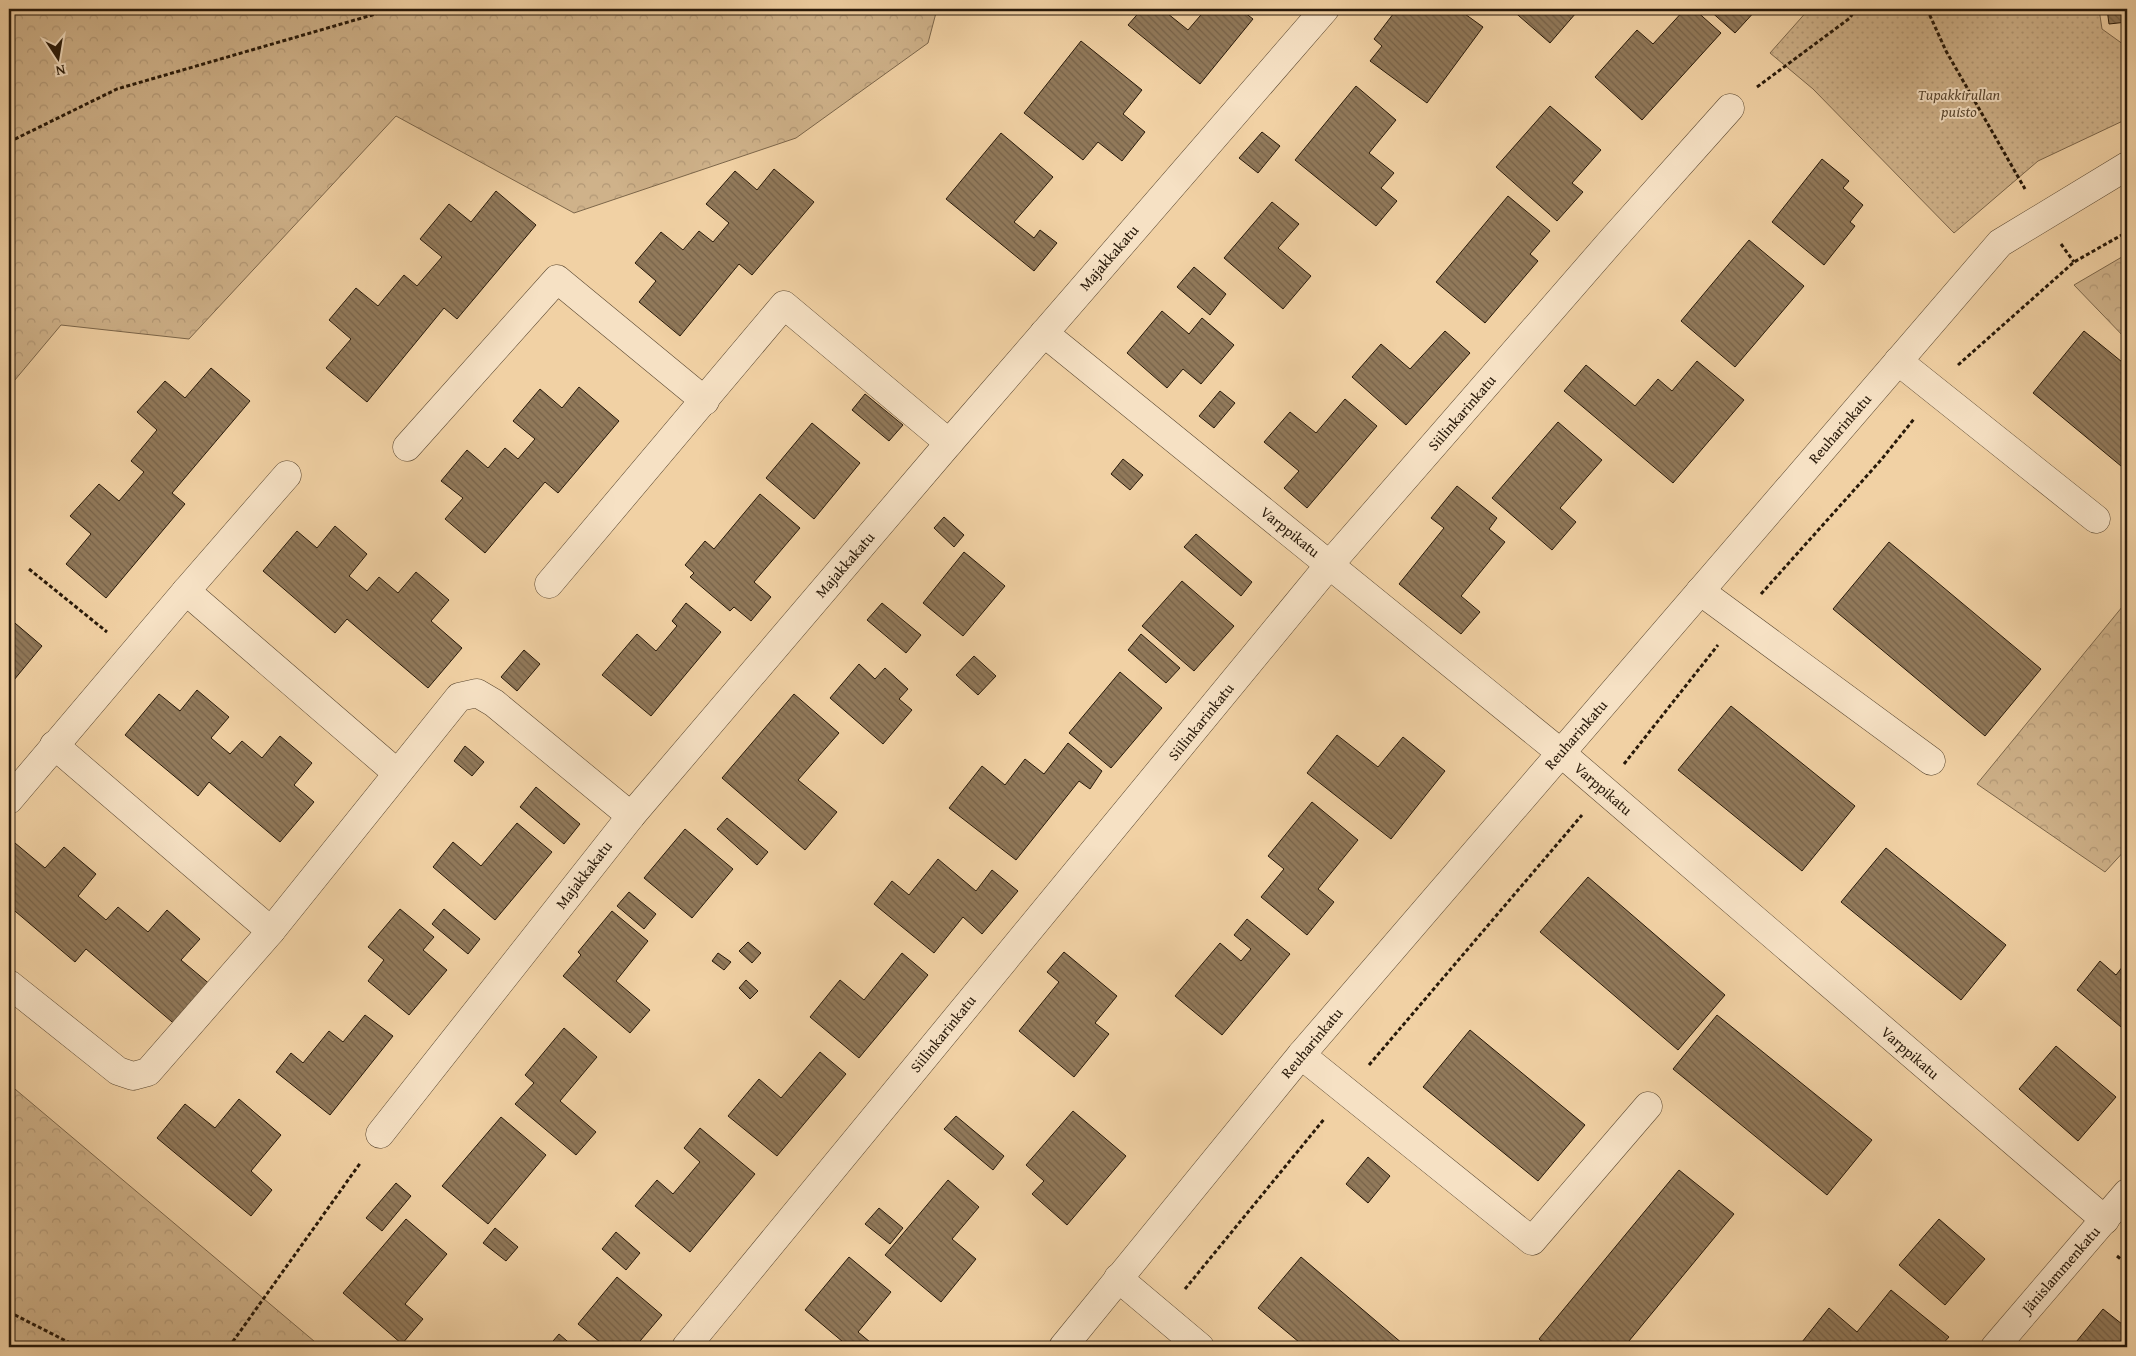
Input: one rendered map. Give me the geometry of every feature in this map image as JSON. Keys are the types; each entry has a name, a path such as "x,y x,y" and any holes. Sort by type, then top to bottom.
{"street":[{"name":"Majakkakatu","path":"380,1134 631,816 949,443 1325,9"},
{"name":"Siilinkarinkatu","path":"686,1347 1330,564 1606,246 1730,108"},
{"name":"Reuharinkatu","path":"1063,1347 1301,1055 2000,243 2127,166"},
{"path":"408,446 557,279 705,401"},
{"path":"548,584 784,306 949,443"},
{"name":"Varppikatu","path":"1044,333 1561,753 2105,1220"},
{"path":"1898,361 2096,519"},
{"path":"9,800 132,653 287,475"},
{"path":"186,591 397,773"},
{"path":"1700,591 1931,761"},
{"path":"9,984 118,1071 133,1076 148,1072 271,931 459,697 477,693 494,703 631,816"},
{"path":"54,745 271,931"},
{"path":"1301,1055 1532,1241 1648,1106"},
{"name":"Jänislammenkatu","path":"1995,1347 2127,1192"},
{"path":"1118,1278 1200,1347"}],"path":[{"path":"9,142 117,89 393,9"},
{"path":"1730,108 1793,58 1850,18 1856,9"},
{"path":"1927,9 1946,51 2043,218 2074,262"},
{"path":"29,569 132,653"},
{"path":"229,1347 380,1134"},
{"path":"9,1312 78,1347"}],"green space":[{"path":"9,9 937,9 928,43 796,138 574,213 396,116 189,339 61,325 9,387"},
{"name":"Tupakkirullan puisto","path":"1809,9 2099,9 2102,29 2127,47 2127,119 2038,161 1954,233 1813,89 1770,53"},
{"path":"2127,254 2127,340 2074,285"},
{"path":"2127,601 2127,848 2105,872 1977,784"},
{"path":"9,1084 321,1347 9,1347"}],"building":[{"path":"1142,9 1162,9 1188,30 1206,9 1240,9 1253,19 1200,84 1128,25"},
{"path":"1397,9 1458,9 1483,27 1427,103 1370,61 1382,46 1374,39"},
{"path":"1511,9 1572,9 1576,13 1550,43"},
{"path":"1685,9 1694,9 1721,33 1642,120 1595,77 1637,30 1653,44"},
{"path":"1708,9 1757,9 1735,33"},
{"path":"2107,9 2127,9 2127,22 2109,24"},
{"path":"1081,41 1142,90 1123,114 1145,132 1122,161 1098,142 1083,160 1024,113"},
{"path":"1356,86 1396,120 1369,153 1394,173 1381,188 1397,201 1376,226 1295,160"},
{"path":"1550,106 1601,150 1572,183 1583,192 1557,221 1496,167"},
{"path":"1262,132 1280,146 1258,173 1239,158"},
{"path":"1001,133 1053,177 1014,222 1034,238 1040,230 1057,243 1034,271 946,199"},
{"path":"1822,159 1849,181 1843,188 1863,205 1850,222 1855,226 1824,265 1772,222"},
{"path":"774,169 814,202 752,275 739,264 680,336 639,302 656,281 635,263 661,232 683,250 699,231 713,242 729,223 706,204 735,171 757,190"},
{"path":"496,191 536,225 457,319 444,308 367,402 326,368 351,339 329,320 356,288 378,306 404,275 417,286 442,257 420,239 449,204 471,222"},
{"path":"1508,196 1550,231 1530,254 1538,261 1485,323 1436,282"},
{"path":"1272,202 1299,224 1278,248 1311,276 1283,309 1224,258"},
{"path":"1749,240 1804,286 1735,367 1681,321"},
{"path":"1194,267 1226,294 1210,315 1177,287"},
{"path":"1162,311 1189,334 1202,318 1234,345 1201,384 1183,369 1167,388 1127,353"},
{"path":"1445,331 1470,353 1406,425 1352,377 1381,344 1410,369"},
{"path":"2084,331 2127,366 2127,471 2033,393"},
{"path":"1697,361 1744,400 1673,483 1564,391 1586,365 1635,406 1658,379 1672,391"},
{"path":"211,368 250,401 172,493 185,504 106,598 66,564 91,534 70,516 99,484 119,501 144,472 131,461 157,430 137,412 165,381 185,398"},
{"path":"579,387 619,421 558,493 545,482 485,553 445,519 463,498 441,481 467,450 488,468 505,448 518,459 535,439 513,421 540,389 562,408"},
{"path":"1220,391 1235,403 1214,428 1199,416"},
{"path":"865,394 903,425 889,441 852,410"},
{"path":"1345,399 1377,426 1307,508 1284,488 1299,471 1264,442 1290,412 1316,433"},
{"path":"1558,422 1602,460 1560,508 1576,522 1552,550 1492,498"},
{"path":"812,423 860,463 814,519 766,478"},
{"path":"1123,459 1143,475 1130,490 1111,474"},
{"path":"1457,486 1497,518 1489,529 1505,542 1461,596 1480,612 1461,634 1399,584 1444,528 1431,518"},
{"path":"760,494 800,528 754,582 771,597 751,621 734,607 730,611 690,577 694,573 685,565 705,541 714,549"},
{"path":"944,517 964,535 954,547 934,528"},
{"path":"335,526 367,554 349,576 367,591 379,577 398,593 416,572 449,600 431,621 462,648 428,688 347,619 335,633 263,571 297,531 317,548"},
{"path":"1196,534 1252,582 1241,596 1184,547"},
{"path":"1889,542 2041,669 1985,736 1833,609"},
{"path":"964,552 1005,586 963,636 923,603"},
{"path":"1182,581 1234,626 1194,671 1142,626"},
{"path":"686,603 721,632 651,716 602,675 637,634 656,651 677,626 672,621"},
{"path":"882,603 921,635 906,653 867,620"},
{"path":"9,618 42,646 9,686"},
{"path":"1141,634 1180,668 1166,683 1128,650"},
{"path":"524,650 540,664 517,691 501,677"},
{"path":"974,656 996,676 978,695 956,675"},
{"path":"859,664 875,679 885,668 908,689 899,699 912,710 883,744 830,698"},
{"path":"1120,672 1162,708 1111,768 1069,733"},
{"path":"197,690 229,717 211,738 230,754 242,741 262,758 280,736 312,763 294,785 314,802 280,842 209,782 198,796 125,735 159,694 180,711"},
{"path":"794,694 839,733 798,780 837,812 805,850 722,778"},
{"path":"1731,706 1855,806 1802,871 1678,770"},
{"path":"1337,735 1378,767 1403,737 1445,771 1391,839 1307,773"},
{"path":"1068,743 1102,771 1090,789 1079,781 1016,860 949,808 982,766 1005,785 1025,759 1044,774"},
{"path":"465,746 484,762 472,776 454,761"},
{"path":"536,787 580,824 564,844 520,807"},
{"path":"1312,802 1358,840 1318,889 1334,902 1307,935 1261,897 1284,869 1268,856"},
{"path":"727,818 768,852 757,865 717,829"},
{"path":"517,823 552,852 495,920 433,867 453,842 481,866"},
{"path":"685,829 733,869 692,918 644,878"},
{"path":"15,843 45,868 64,847 96,874 78,896 106,920 118,907 148,932 167,910 200,939 181,960 212,986 178,1027 86,949 75,962 9,906 9,849"},
{"path":"1886,848 2006,945 1961,1000 1841,902"},
{"path":"938,859 976,891 992,870 1018,891 982,934 963,917 934,953 874,904 892,881 909,895"},
{"path":"1588,877 1725,995 1678,1050 1540,932"},
{"path":"629,892 656,914 644,929 617,906"},
{"path":"400,909 434,937 423,950 447,970 409,1015 368,981 384,960 368,947"},
{"path":"444,909 480,939 468,954 432,924"},
{"path":"612,911 648,941 616,981 650,1010 630,1033 563,976 581,955 578,952"},
{"path":"1247,919 1290,954 1222,1035 1175,996 1220,943 1241,961 1251,949 1234,935"},
{"path":"748,942 761,953 752,963 739,951"},
{"path":"1064,952 1117,996 1095,1023 1109,1034 1074,1077 1019,1031 1059,982 1047,972"},
{"path":"718,953 731,962 724,970 712,961"},
{"path":"902,953 928,975 859,1058 810,1017 840,980 864,1000"},
{"path":"2100,961 2116,975 2127,961 2127,1032 2077,990"},
{"path":"746,980 758,991 750,999 739,988"},
{"path":"365,1015 393,1036 330,1115 276,1072 291,1053 303,1063 329,1031 343,1042"},
{"path":"1717,1015 1872,1140 1827,1195 1673,1069"},
{"path":"564,1028 597,1057 560,1101 596,1132 576,1155 515,1104 534,1083 525,1075"},
{"path":"1470,1030 1585,1125 1538,1181 1423,1087"},
{"path":"2056,1046 2116,1097 2078,1141 2019,1089"},
{"path":"820,1052 846,1074 777,1156 728,1116 759,1079 781,1098"},
{"path":"239,1099 281,1135 251,1171 272,1190 251,1216 157,1138 185,1104 215,1128"},
{"path":"1073,1111 1126,1156 1067,1225 1032,1194 1044,1181 1026,1165"},
{"path":"956,1116 1004,1156 993,1170 944,1129"},
{"path":"501,1117 546,1155 488,1224 442,1186"},
{"path":"700,1128 755,1174 690,1252 635,1206 657,1180 673,1194 700,1162 684,1148"},
{"path":"1368,1157 1390,1176 1368,1203 1346,1184"},
{"path":"1679,1170 1734,1214 1624,1347 1549,1347 1539,1339"},
{"path":"948,1180 979,1207 952,1239 976,1259 941,1302 885,1255"},
{"path":"396,1183 411,1196 382,1231 366,1218"},
{"path":"879,1208 903,1228 890,1244 865,1224"},
{"path":"406,1219 447,1254 405,1304 423,1319 402,1344 343,1293"},
{"path":"1939,1219 1985,1259 1945,1305 1899,1265"},
{"path":"495,1228 518,1247 506,1261 483,1243"},
{"path":"616,1232 640,1253 626,1270 602,1249"},
{"path":"849,1257 891,1292 858,1332 876,1347 838,1347 843,1342 805,1310"},
{"path":"1301,1257 1403,1344 1400,1347 1305,1347 1258,1308"},
{"path":"617,1277 662,1315 635,1347 606,1347 578,1324"},
{"path":"1891,1290 1949,1337 1940,1347 1798,1347 1829,1308 1857,1332"},
{"path":"2103,1309 2127,1328 2127,1347 2072,1347"},
{"path":"559,1334 574,1347 548,1347"}]}
